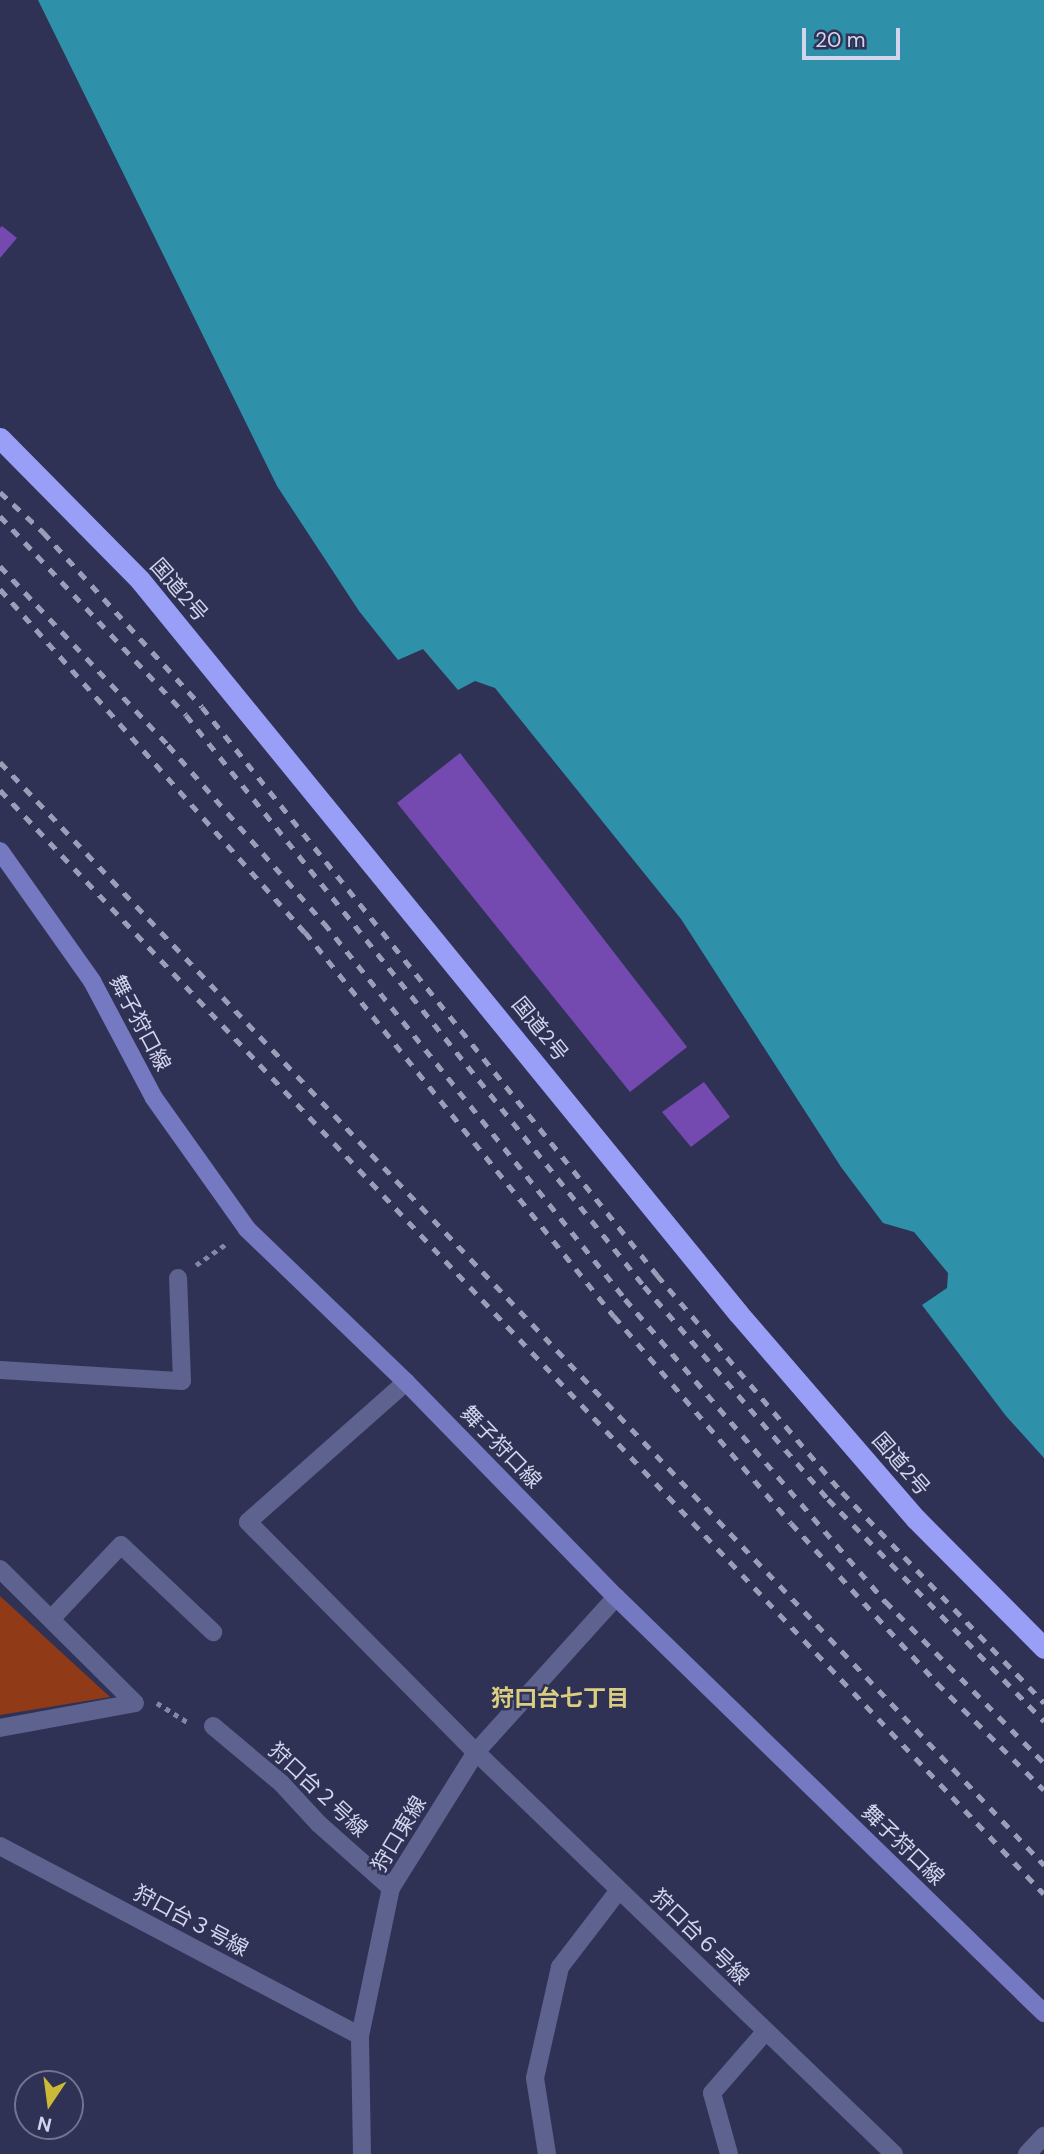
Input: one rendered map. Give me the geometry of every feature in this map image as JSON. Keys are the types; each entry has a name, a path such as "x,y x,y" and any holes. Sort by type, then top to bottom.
{"highway":[{"name":"国道2号","path":"0,438 140,580 334,812 738,1313 916,1519 1044,1648"}],"street":[{"name":"舞子狩口線","path":"0,851 92,981 154,1098 247,1229 406,1382 616,1597 1044,2013"},
{"path":"0,1370 182,1381 178,1278"},
{"name":"狩口台６号線","path":"406,1382 248,1522 476,1752 894,2154"},
{"path":"52,1618 121,1545 213,1632"},
{"path":"0,1569 135,1703"},
{"name":"狩口東線","path":"362,2154 360,2036 391,1888 476,1752 616,1597"},
{"path":"0,1728 135,1703"},
{"name":"狩口台２号線","path":"213,1726 281,1783 319,1825 391,1888"},
{"name":"狩口台３号線","path":"0,1846 360,2036"},
{"path":"547,2154 535,2078 560,1967 620,1890"},
{"path":"729,2154 712,2093 765,2032"},
{"path":"1027,2154 1044,2136"}],"path":[{"path":"178,1278 247,1229"},
{"path":"135,1703 149,1698 203,1732 213,1726"}],"shaded area":[{"path":"0,1596 110,1697 0,1715"}],"water":[{"path":"38,0 1044,0 1044,1458 1006,1416 922,1305 947,1288 948,1273 914,1232 883,1223 841,1167 681,919 495,688 475,681 458,690 423,649 398,660 359,611 277,486"}],"building":[{"path":"2,226 17,238 0,258 0,228"},
{"path":"460,753 687,1047 630,1092 397,803"},
{"path":"704,1082 730,1117 691,1147 662,1112"}],"railway":[{"path":"0,492 43,532 202,707 657,1275 842,1492 1044,1703"},
{"path":"0,516 186,715 644,1286 828,1499 1044,1721"},
{"path":"0,566 168,745 324,923 625,1299 885,1601 1044,1763"},
{"path":"0,589 305,932 614,1316 791,1523 937,1683 1044,1790"},
{"path":"0,762 1044,1865"},
{"path":"0,790 1044,1894"}],"district":[{"name":"狩口台七丁目","path":"560,1698"}]}
